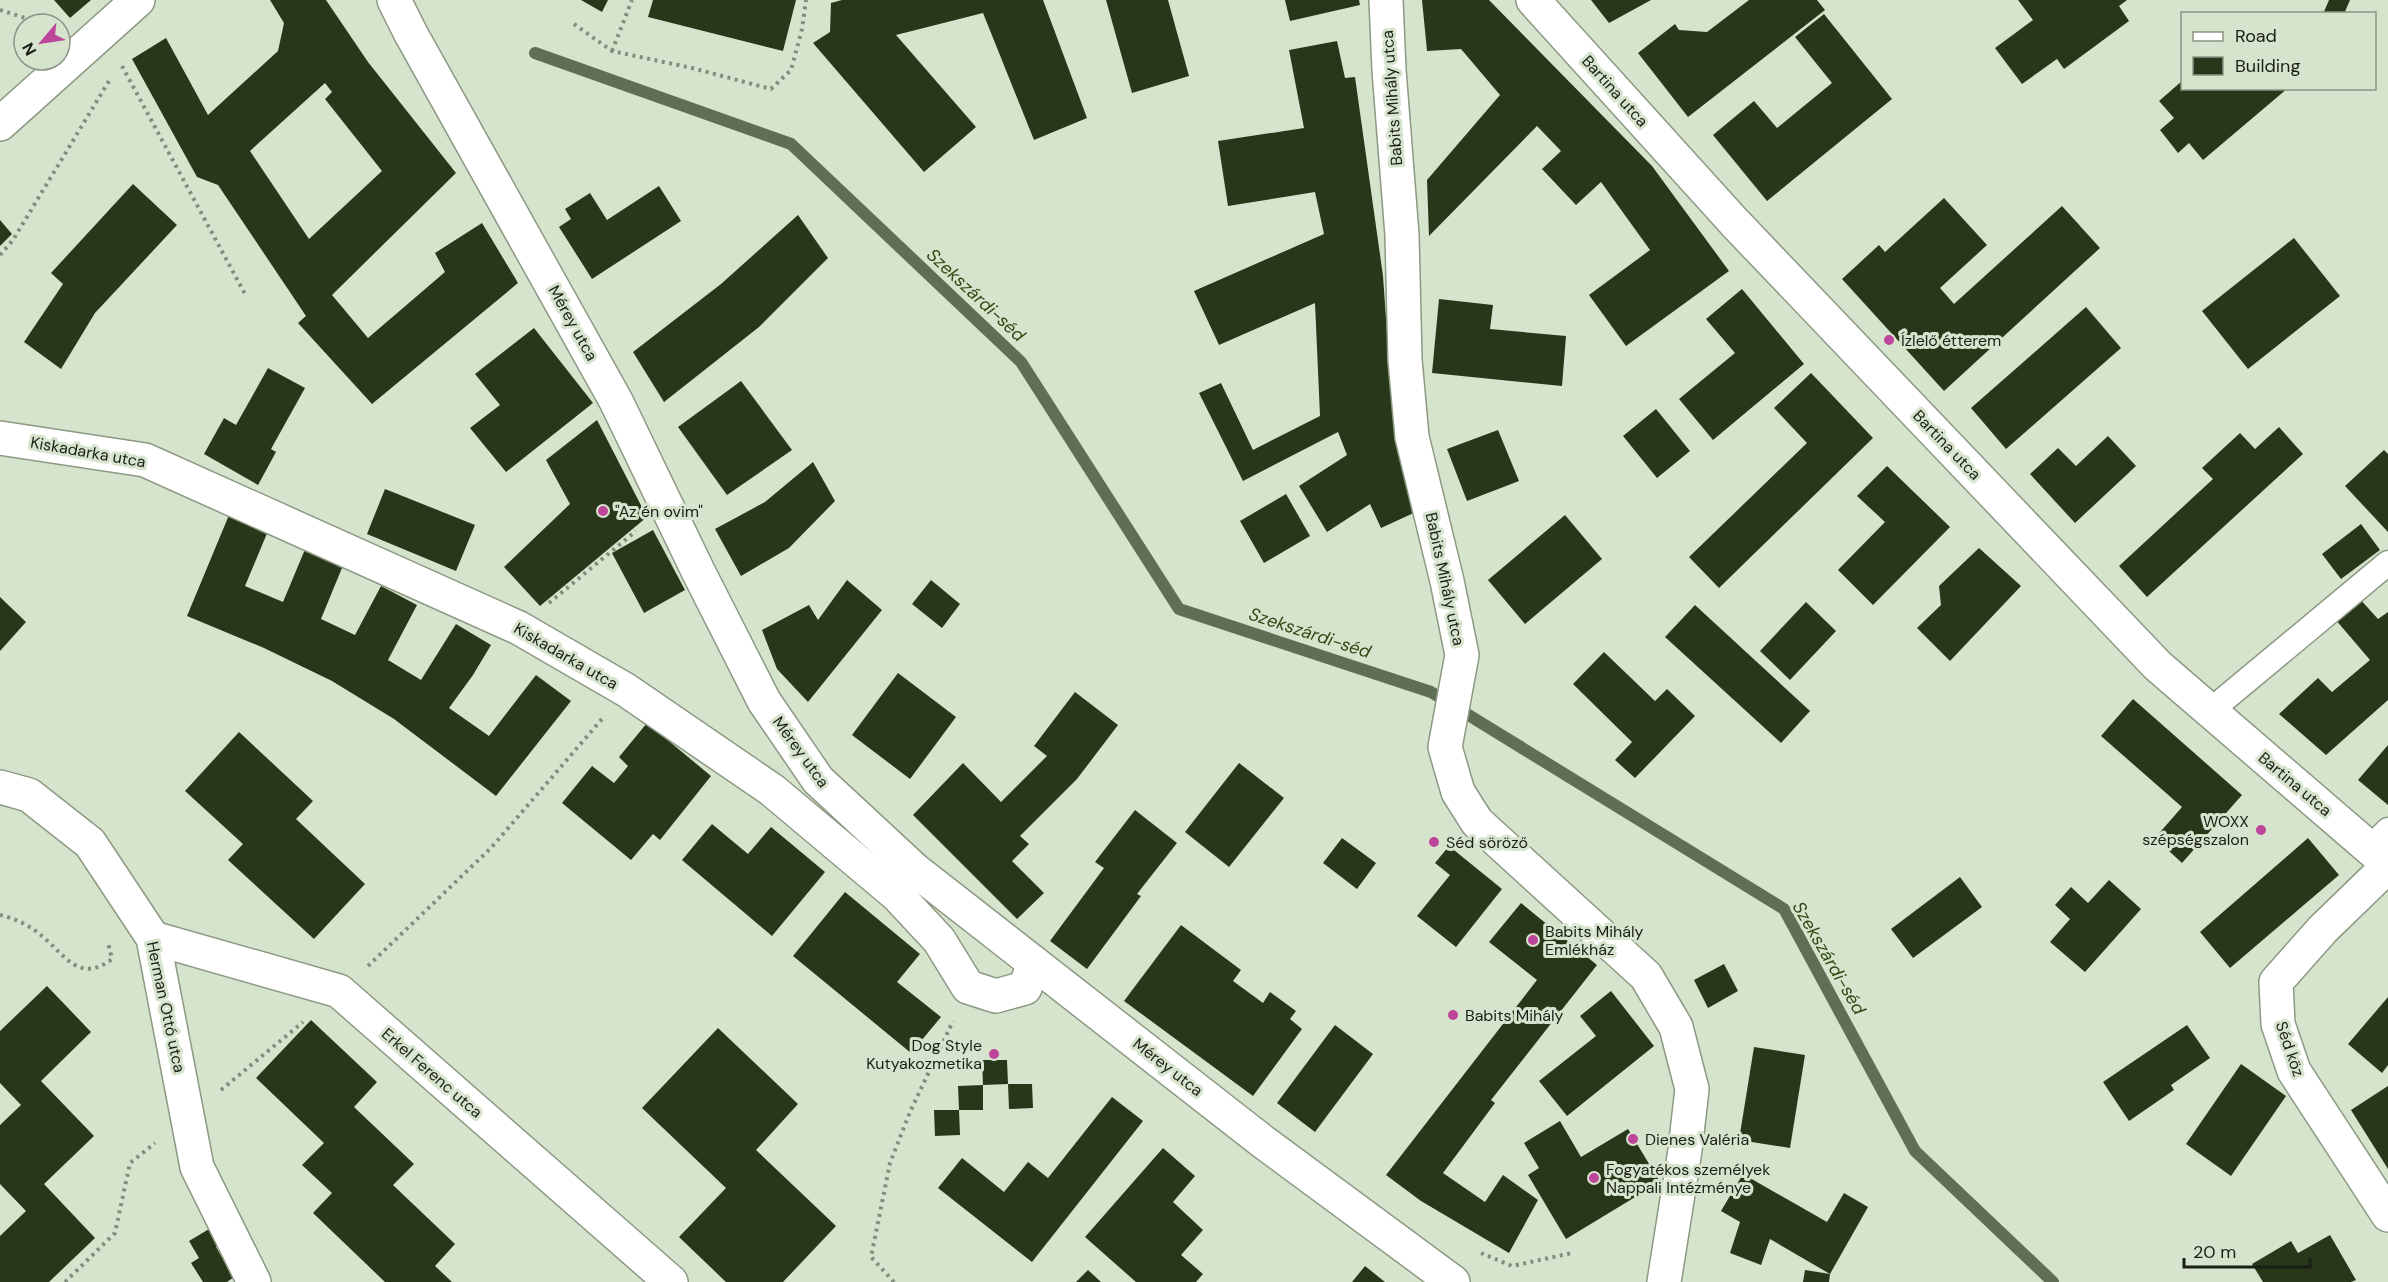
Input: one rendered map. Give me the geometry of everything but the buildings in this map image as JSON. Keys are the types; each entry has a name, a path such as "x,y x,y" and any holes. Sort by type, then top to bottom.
{"street":[{"path":"0,124 138,0"},
{"name":"Babits Mihály utca","path":"1386,0 1402,235 1405,360 1412,437 1447,581 1461,655 1445,747 1458,792 1477,822 1646,976 1676,1027 1692,1089 1685,1150 1664,1282"},
{"name":"Bartina utca","path":"1533,0 1751,240 2158,666 2384,852"},
{"name":"Mérey utca","path":"398,4 411,34 616,401 764,701 818,780 915,870 1262,1141 1453,1282"},
{"name":"Kiskadarka utca","path":"0,438 145,460 519,628 626,690 772,790 897,895 939,940 968,987"},
{"name":"Herman Ottó utca","path":"0,787 29,795 90,843 153,938 197,1167 254,1282"},
{"name":"Séd köz","path":"2384,852 2324,929 2276,982 2278,1024 2294,1071 2388,1215"},
{"name":"Erkel Ferenc utca","path":"153,938 339,991 671,1282"},
{"path":"968,987 996,996 1025,988 1034,963"}],"lane":[{"path":"2210,711 2388,563"}],"path":[{"path":"612,51 632,0"},
{"path":"574,24 612,51 692,68 771,89 791,70 802,29 806,0"},
{"path":"0,255 13,240 120,62 245,294"},
{"path":"519,628 666,506"},
{"path":"365,968 491,848 626,690"},
{"path":"0,915 12,918 42,935 60,956 80,967 95,969 112,959 103,934"},
{"path":"894,1282 871,1257 890,1163 910,1112 968,987"},
{"path":"248,1069 339,991"},
{"path":"951,1024 959,1027"},
{"path":"65,1282 115,1233 130,1163 188,1116"},
{"path":"1473,1249 1512,1266 1572,1253"}],"waterway":[{"name":"Szekszárdi-séd","path":"535,53 791,144 1021,362 1179,609 1431,692 1784,909 1915,1151 2053,1282"}],"place":[{"name":"Ízlelő étterem","path":"1889,340"},
{"name":"\"Az én ovim\"","path":"603,511"},
{"name":"WOXX szépségszalon","path":"2261,830"},
{"name":"Séd söröző","path":"1434,842"},
{"name":"Babits Mihály Emlékház","path":"1533,940"},
{"name":"Babits Mihály","path":"1453,1015"},
{"name":"Dog Style Kutyakozmetika","path":"994,1054"},
{"name":"Dienes Valéria","path":"1633,1139"},
{"name":"Fogyatékos személyek Nappali Intézménye","path":"1594,1178"}]}
